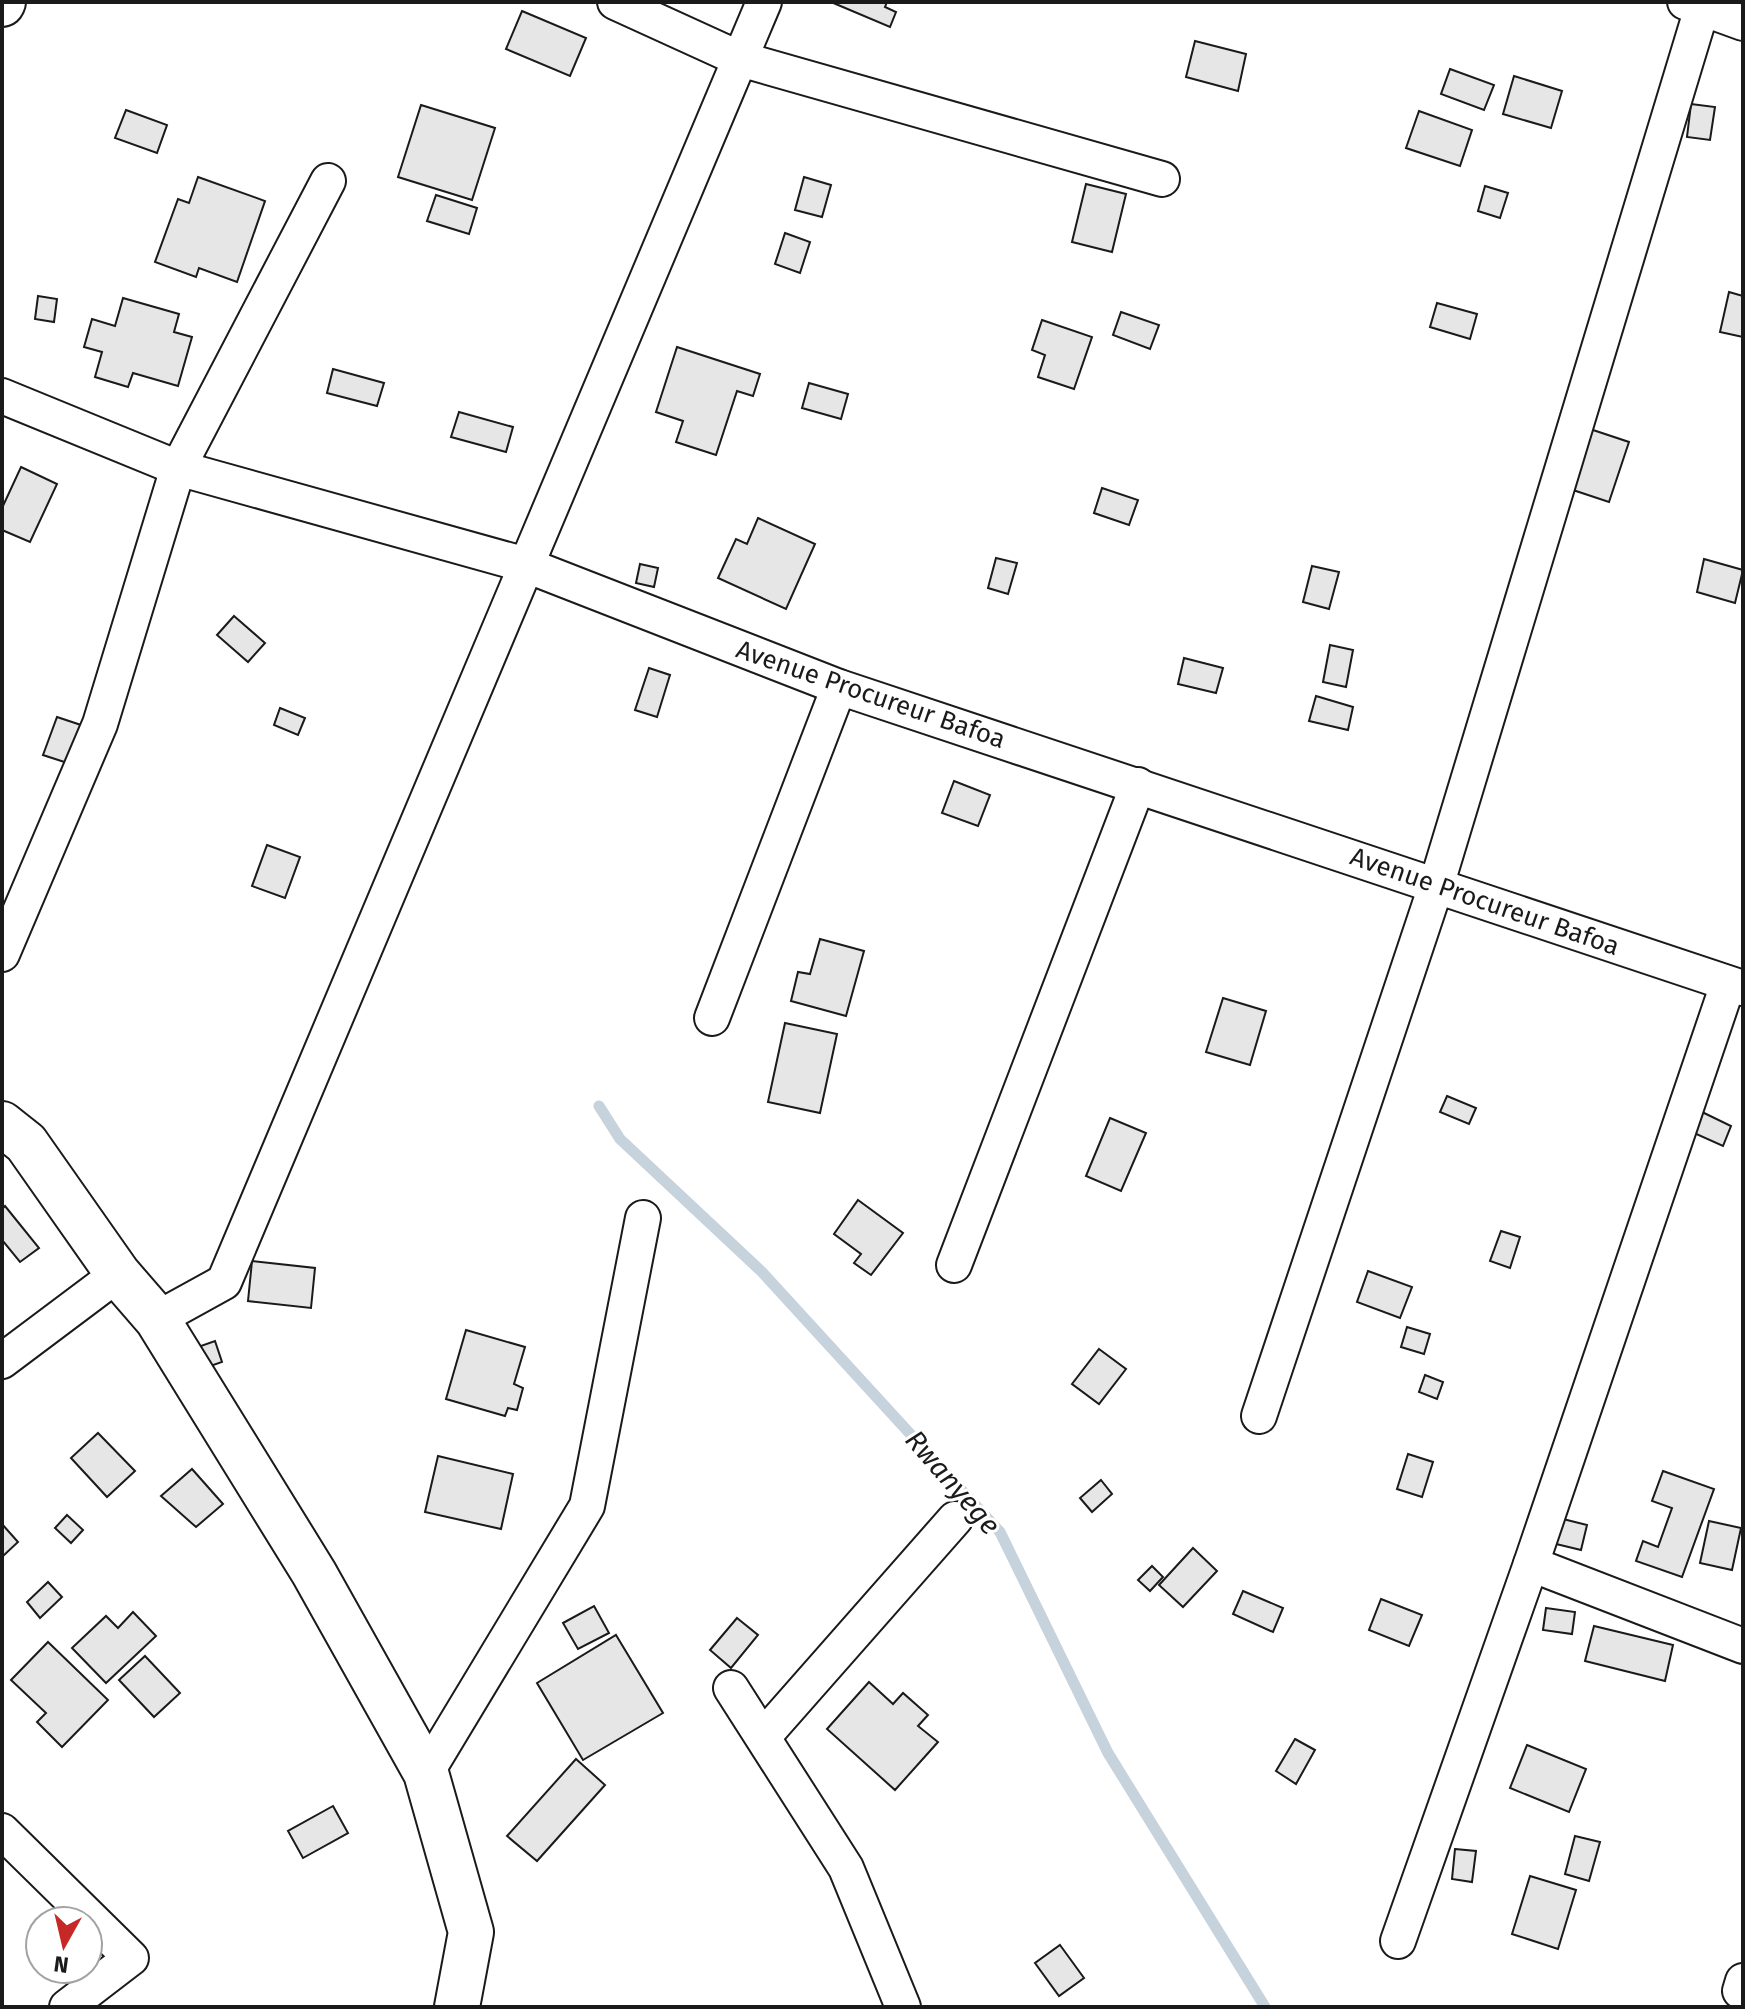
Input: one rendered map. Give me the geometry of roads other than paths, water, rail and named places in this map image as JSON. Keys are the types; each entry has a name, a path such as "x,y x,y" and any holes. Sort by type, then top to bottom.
{"street":[{"path":"615,2 740,59 1162,179"},
{"path":"157,1319 224,1282 764,2"},
{"path":"1259,1416 1437,883 1693,5 1743,23"},
{"path":"2,954 100,724 178,468 328,181"},
{"name":"Avenue Procureur Bafoa","path":"2,396 178,468 526,565 839,687 1437,883 1735,986"},
{"path":"712,1018 839,687"},
{"path":"954,1265 1138,785"},
{"path":"1398,1941 1735,986"},
{"path":"2,1124 26,1143 118,1274 157,1319 314,1573 426,1773 471,1932 457,2007"},
{"path":"426,1773 587,1506 643,1218"},
{"path":"2,1361 118,1274"},
{"path":"763,1737 955,1519"},
{"path":"1531,1564 1743,1646"},
{"path":"731,1688 846,1868 903,2007"},
{"path":"2,1831 131,1958 67,2007"},
{"path":"1743,1981 1740,1991 1743,1992"}],"waterway":[{"name":"Rwanyege","path":"599,1106 620,1139 762,1272 1000,1532 1108,1753 1265,2007"}]}
